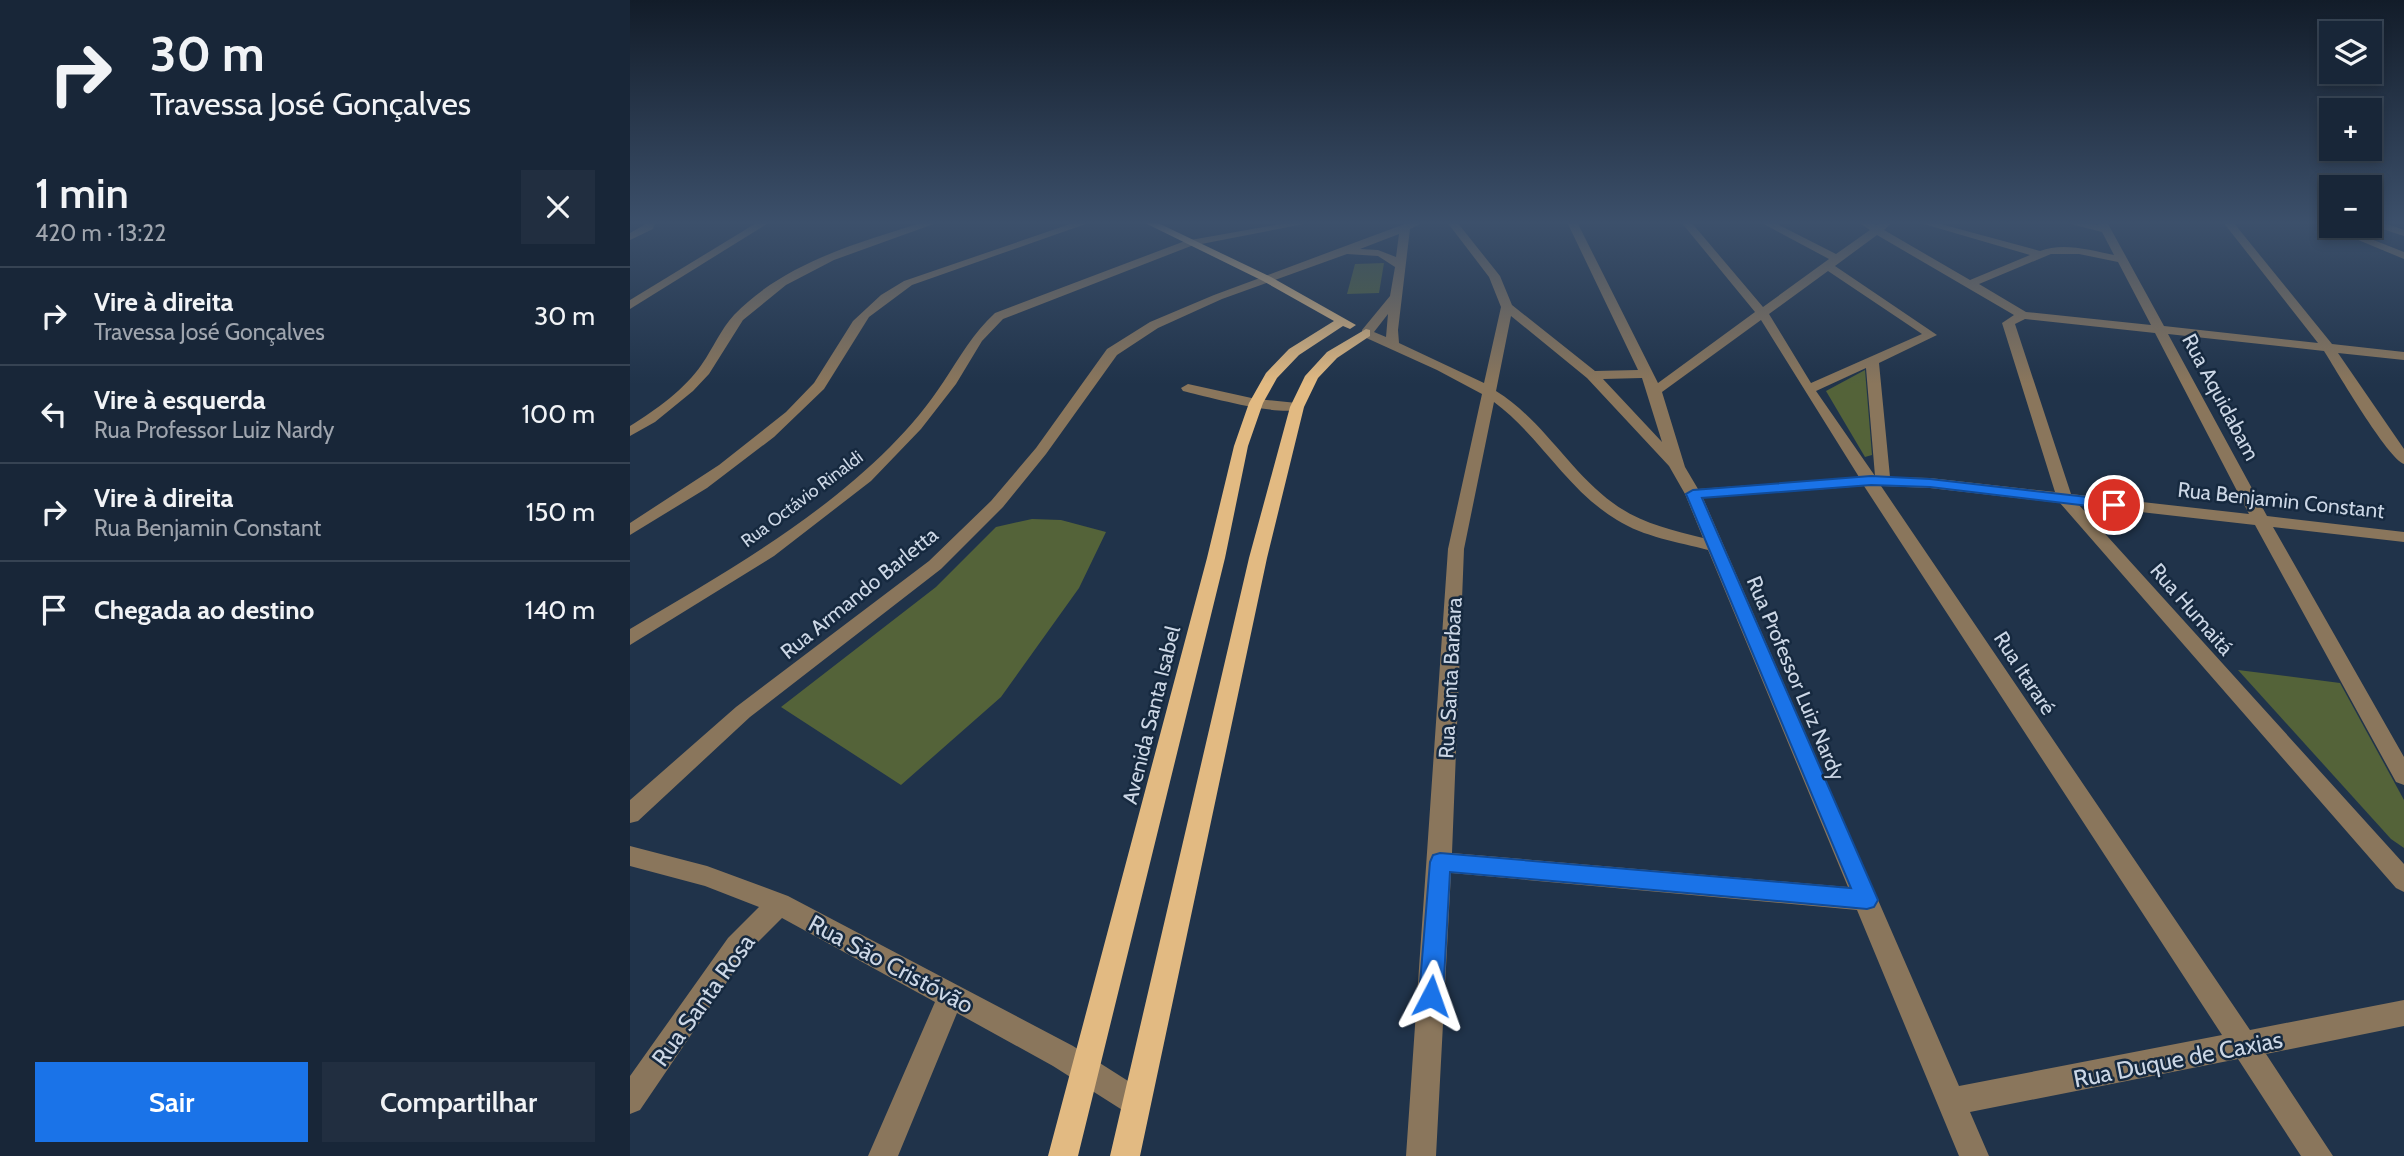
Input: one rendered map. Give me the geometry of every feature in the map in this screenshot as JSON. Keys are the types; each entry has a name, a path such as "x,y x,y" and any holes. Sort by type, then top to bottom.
{"main road":[{"path":"1260,276 1366,333"},
{"name":"Avenida Santa Isabel","path":"1063,1156 1216,558 1241,446 1256,403 1271,376 1294,352 1342,321"},
{"path":"1125,1156 1258,558 1297,407 1312,376 1332,355 1366,333"}],"street":[{"path":"630,305 678,276"},
{"path":"630,432 680,397 705,369 721,341 739,318 764,295 793,276"},
{"path":"630,530 711,479 767,437 813,393 865,313 883,297 908,283 929,276"},
{"name":"Rua Octávio Rinaldi","path":"630,638 784,539 861,483 948,385 984,328 999,316 1103,276"},
{"name":"Rua Armando Barletta","path":"630,814 743,712 935,565 1006,493 1041,450 1112,352 1154,325 1276,276"},
{"path":"1393,345 1399,276"},
{"path":"1494,276 1507,307 1592,375 1677,467"},
{"name":"Rua Professor Luiz Nardy","path":"1598,276 1650,382 1677,467 1693,494 1974,1156"},
{"name":"Rua Itararé","path":"1731,276 1763,314 1808,389 1877,481 2318,1156"},
{"path":"1592,375 1650,382 1763,314 1814,276"},
{"path":"1808,389 1930,336 1930,332 1850,276"},
{"path":"1958,276 2023,315 2404,356"},
{"path":"1970,284 1988,276"},
{"name":"Rua Aquidabam","path":"2131,276 2261,521 2404,776"},
{"path":"2271,276 2327,346 2387,438 2404,459"},
{"path":"1396,297 1366,333 1490,393 1514,410 1604,504 1624,518 1650,529 1714,546"},
{"name":"Rua Santa Barbara","path":"1421,1156 1456,549 1507,307"},
{"name":"Rua Humaitá","path":"2023,315 2008,323 2065,499 2404,881"},
{"path":"1871,361 1877,481"},
{"path":"1188,388 1256,403 1297,407"},
{"name":"Rua Benjamin Constant","path":"1693,494 1877,481 1930,483 2404,537"},
{"name":"Rua São Cristóvão","path":"630,856 707,876 779,904 1084,1068 1137,1103"},
{"path":"1440,862 1867,900"},
{"name":"Rua Santa Rosa","path":"630,1100 737,946 779,904"},
{"path":"883,1156 951,996"},
{"name":"Rua Duque de Caxias","path":"1951,1102 2404,1013"}],"green space":[{"path":"1352,276 1382,276 1379,293 1347,294"},
{"path":"1865,370 1872,455 1865,457 1826,391"},
{"path":"1032,519 1061,520 1106,532 1079,588 1001,697 901,785 781,707 936,587 996,527"},
{"path":"2238,670 2340,683 2404,800 2404,848 2391,839"}],"route":[{"path":"1431,996 1440,862 1867,900 1693,494 1871,481 1930,483 2114,505"}]}
